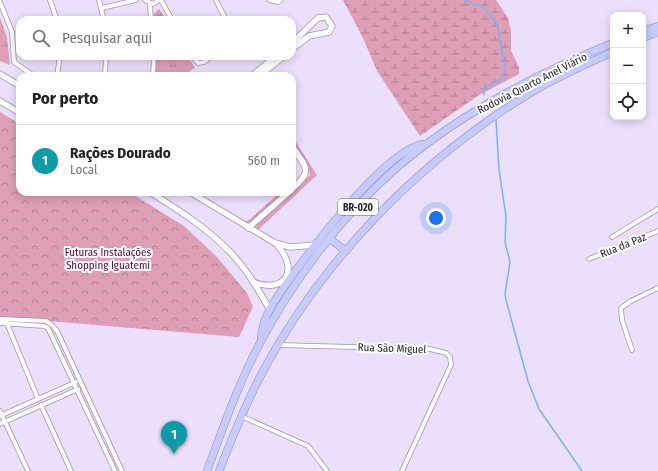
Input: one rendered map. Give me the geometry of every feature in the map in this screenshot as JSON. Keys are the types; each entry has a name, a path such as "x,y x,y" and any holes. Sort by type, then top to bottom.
{"highway":[{"path":"646,30 658,26"},
{"path":"646,37 658,32"},
{"name":"Rodovia Quarto Anel Viário","path":"207,471 237,393 260,343 294,286 347,218 392,172 426,144 490,102 610,44"},
{"name":"Rodovia Quarto Anel Viário","path":"219,471 241,416 259,378 278,345 304,304 346,251 386,206 464,137 527,95 610,54"},
{"path":"260,343 270,310 315,245 356,197 394,160 410,147 426,144"},
{"path":"330,239 346,251"}],"street":[{"path":"50,0 56,16"},
{"path":"99,0 103,16"},
{"path":"102,8 136,0"},
{"path":"145,0 150,4 151,16"},
{"path":"150,4 160,0 170,16"},
{"path":"216,0 224,16"},
{"path":"269,0 278,2 282,0"},
{"path":"0,2 12,32 14,62 28,72"},
{"path":"296,39 320,17 326,17 332,26 329,32 304,39 296,46"},
{"path":"310,26 314,35"},
{"path":"58,72 59,60"},
{"path":"105,72 106,60"},
{"path":"153,72 154,60"},
{"path":"195,60 198,63 207,60"},
{"path":"257,72 271,60"},
{"path":"265,72 279,60"},
{"path":"0,74 16,84"},
{"path":"0,101 16,111"},
{"path":"296,152 306,167 307,173 304,179 296,186"},
{"path":"156,196 175,208 224,247 253,282 270,310"},
{"path":"196,196 275,243 297,247 315,245"},
{"path":"248,228 284,196"},
{"path":"612,237 658,209"},
{"name":"Rua da Paz","path":"589,259 658,231"},
{"path":"253,282 260,285 275,284 286,278 289,274 288,261 284,253 275,243"},
{"path":"632,350 622,320 621,308 631,301 658,289"},
{"path":"0,323 4,320 46,321 52,325 83,386 122,471"},
{"path":"4,320 47,326 55,339 115,471"},
{"path":"4,320 38,399"},
{"path":"55,339 59,337"},
{"name":"Rua São Miguel","path":"278,345 430,349 446,353 450,356 451,365 402,471"},
{"path":"1,416 80,380"},
{"path":"0,424 83,386"},
{"path":"41,406 71,471"},
{"path":"0,411 1,416 28,471"},
{"path":"241,416 308,446 327,471"},
{"path":"112,466 118,463"}],"green space":[{"path":"343,0 496,0 508,18 511,31 511,51 519,67 519,74 479,95 420,136 377,71 363,38"},
{"path":"159,9 164,16 154,16"},
{"path":"0,18 7,37 10,65 0,61"},
{"path":"156,60 190,60 195,68 189,72 155,72"},
{"name":"Futuras Instalações Shopping Iguatemi","path":"0,112 16,122 16,196 135,196 184,226 217,257 247,293 253,307 239,337 0,317"},
{"path":"296,142 317,175 296,195 296,188 310,175 308,166 296,146"},
{"path":"276,196 281,196 252,222 244,222 249,220"},
{"path":"287,196 294,196 259,229 257,229 255,225"}],"waterway":[{"path":"466,0 469,3 482,6 497,23 505,68 502,79 484,88 484,95"},
{"path":"496,120 499,170 506,216 505,242 510,262 505,294 506,300 528,381 539,409 582,471"}],"place":[{"name":"Rações Dourado","path":"174,454"}]}
